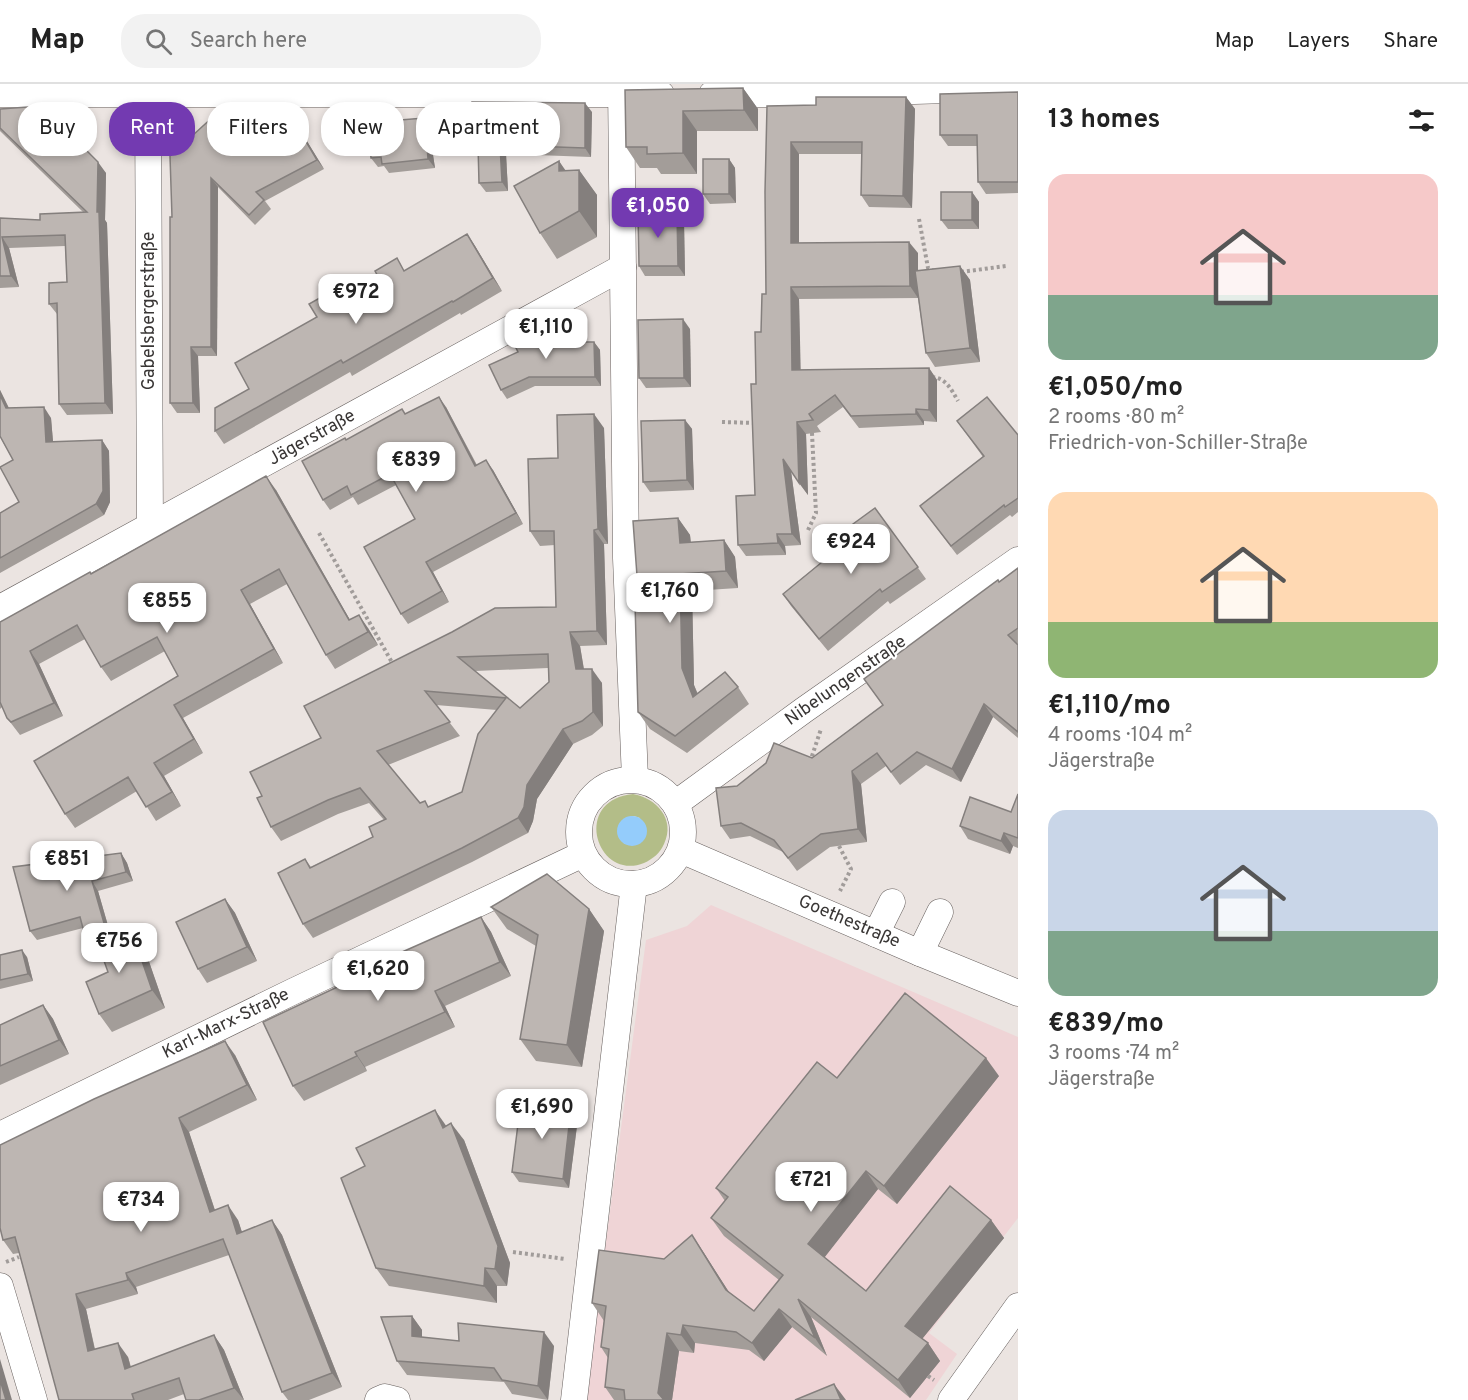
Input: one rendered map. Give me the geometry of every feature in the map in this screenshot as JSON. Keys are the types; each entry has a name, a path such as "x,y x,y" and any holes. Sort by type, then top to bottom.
{"street":[{"path":"0,94 148,95 621,89 812,94 1018,88"},
{"path":"621,89 626,558 635,779"},
{"name":"Gabelsbergerstraße","path":"148,95 150,527"},
{"name":"Jägerstraße","path":"0,608 623,267"},
{"name":"Nibelungenstraße","path":"675,804 804,710 1013,573"},
{"path":"635,779 649,782 661,789 675,804 683,822 684,836 681,850 665,872 653,879 634,884 613,881 601,875 591,866 583,854 579,841 582,814 588,802 597,792 609,784 635,779"},
{"name":"Goethestraße","path":"681,850 1018,993"},
{"name":"Karl-Marx-Straße","path":"0,1135 294,991 583,854"},
{"path":"574,1400 634,884"},
{"path":"876,934 892,902"},
{"path":"920,953 940,912"},
{"path":"0,1286 34,1400"},
{"path":"951,1400 1018,1306"},
{"path":"378,1400 384,1397 397,1400"}],"path":[{"path":"919,219 928,268 941,275"},
{"path":"952,274 1006,266"},
{"path":"928,376 940,377 950,387 958,401"},
{"path":"722,422 758,423"},
{"path":"808,530 816,513 812,433"},
{"path":"319,532 394,667"},
{"path":"828,914 851,869 839,846"},
{"path":"513,1252 590,1262"},
{"path":"0,1263 19,1257"},
{"path":"928,1377 934,1380"}],"shaded area":[{"path":"711,905 1018,1037 1018,1218 929,1333 957,1354 926,1400 585,1400 646,940 687,926"}],"green space":[{"path":"633,794 641,796 662,811 666,818 667,835 664,844 653,858 644,863 627,866 614,861 604,851 598,838 597,823 602,810 614,799","holes":["629,817 640,818 625,844 620,839 618,831 620,824"]}],"water":[{"path":"632,816 638,817 646,825 646,837 638,845 632,846 626,845 618,837 617,831 618,825 626,817"}],"building":[{"path":"743,88 744,110 683,111 683,153 647,154 647,147 626,147 625,90"},
{"path":"1018,92 1018,182 978,182 977,135 940,135 940,94"},
{"path":"816,97 906,97 903,196 861,195 862,142 791,142 791,243 909,242 910,286 791,287 792,370 929,368 929,410 916,409 916,414 851,416 835,395 809,414 813,420 797,422 799,483 783,459 792,534 777,534 778,543 738,545 736,496 755,495 751,384 756,384 755,332 761,332 762,294 766,294 767,106 816,105"},
{"path":"560,103 585,103 585,148 560,147"},
{"path":"18,108 18,145 0,128 0,109"},
{"path":"416,119 416,156 428,156 428,159 382,164 381,157 371,158 371,156 404,156 404,120"},
{"path":"207,122 207,156 309,156 309,146 317,160 256,192 264,200 249,215 211,178 211,347 191,347 193,403 170,403 170,217 172,217 170,156 195,156 195,133"},
{"path":"29,156 92,156 98,162 97,212 99,212 105,403 59,404 57,303 49,304 49,283 67,282 65,235 2,237 11,276 0,276 0,218 40,220 40,214 87,212"},
{"path":"478,156 501,156 502,182 479,183"},
{"path":"703,159 729,159 729,194 703,194"},
{"path":"559,161 559,171 579,170 579,211 540,233 514,186"},
{"path":"941,192 972,192 972,220 941,220"},
{"path":"677,212 678,266 639,266 638,213"},
{"path":"467,234 493,278 343,363 341,360 215,431 215,408 249,389 235,363 317,317 309,304 332,291 343,311 384,287 375,271 397,258 404,271"},
{"path":"960,266 970,348 926,353 915,271"},
{"path":"683,319 684,378 639,378 638,320"},
{"path":"553,325 562,342 594,342 595,377 529,377 501,390 489,365 518,352 515,346"},
{"path":"0,395 6,408 44,407 46,442 102,440 103,491 96,504 0,558 0,513 19,502 0,467 13,460 0,436"},
{"path":"439,397 475,466 486,460 516,513 426,562 442,591 401,614 364,547 415,519 390,474 351,495 347,486 323,500 302,461 402,409 405,414"},
{"path":"987,397 1018,435 1018,498 1005,507 1004,505 951,546 920,506 984,456 957,421"},
{"path":"594,414 598,529 594,530 597,631 570,632 576,669 592,669 593,712 582,721 563,729 527,785 524,807 518,818 462,848 303,924 278,873 305,859 310,868 373,837 369,827 386,819 360,788 328,800 271,827 257,798 262,796 250,772 321,738 304,706 495,608 556,607 554,531 530,531 528,459 558,458 557,415","holes":["548,654 549,682 520,708 458,657","425,691 506,698 478,734 462,792 428,807 425,801 420,803 377,751 450,722"]},
{"path":"685,420 687,480 643,482 641,421"},
{"path":"266,476 349,620 359,615 368,632 326,655 279,569 241,590 274,649 174,705 194,739 154,763 172,792 146,807 128,777 65,814 34,761 178,676 157,637 101,667 77,625 30,651 54,703 11,722 0,702 0,622"},
{"path":"875,508 918,567 882,592 880,589 819,639 783,594 860,531 842,532"},
{"path":"678,518 680,543 724,540 726,571 680,574 682,668 693,697 725,672 738,687 675,736 638,712 635,603 639,603 633,521"},
{"path":"1018,568 1018,628 1008,635 1018,645 1018,732 984,704 952,769 917,752 891,772 877,753 852,771 858,829 821,834 788,858 774,840 741,823 721,826 716,788 737,786 766,763 774,743 812,758 883,705 864,679 998,580 999,582"},
{"path":"1018,794 1018,838 1004,833 1001,841 960,826 970,797 1011,812"},
{"path":"121,853 126,872 92,881 108,937 88,947 80,917 30,931 13,867"},
{"path":"547,874 589,909 567,1045 520,1039 538,935 491,907"},
{"path":"225,899 247,947 198,969 176,922"},
{"path":"481,917 500,962 435,991 445,1012 355,1052 357,1056 293,1086 263,1022 350,981 348,976"},
{"path":"132,932 152,990 99,1014 86,982 108,972 98,944"},
{"path":"22,950 28,974 0,980 0,955"},
{"path":"905,993 986,1058 884,1186 866,1171 808,1244 866,1291 950,1186 991,1220 905,1326 928,1343 898,1380 798,1299 815,1338 779,1309 752,1343 736,1332 683,1325 681,1335 667,1333 658,1393 664,1400 625,1400 624,1390 605,1387 609,1349 601,1347 606,1306 592,1303 599,1250 664,1259 692,1235 726,1290 754,1311 783,1275 711,1218 728,1197 716,1188 817,1062 837,1078"},
{"path":"43,1005 59,1040 0,1066 0,1025"},
{"path":"225,1041 247,1085 179,1118 210,1212 228,1205 237,1234 272,1220 332,1373 282,1392 223,1239 126,1273 128,1280 76,1294 88,1351 118,1343 125,1369 214,1335 234,1388 199,1400 186,1400 179,1378 132,1394 134,1400 59,1400 15,1237 3,1240 0,1228 0,1145 94,1099"},
{"path":"521,1100 571,1108 563,1179 512,1172"},
{"path":"435,1110 443,1128 451,1123 498,1246 495,1269 485,1268 484,1286 376,1268 341,1178 365,1166 356,1148"},
{"path":"412,1316 412,1336 459,1341 458,1323 544,1332 538,1386 502,1380 494,1368 397,1361 381,1317"},
{"path":"0,1380 6,1400 0,1400"},
{"path":"834,1384 841,1400 795,1400"}]}
